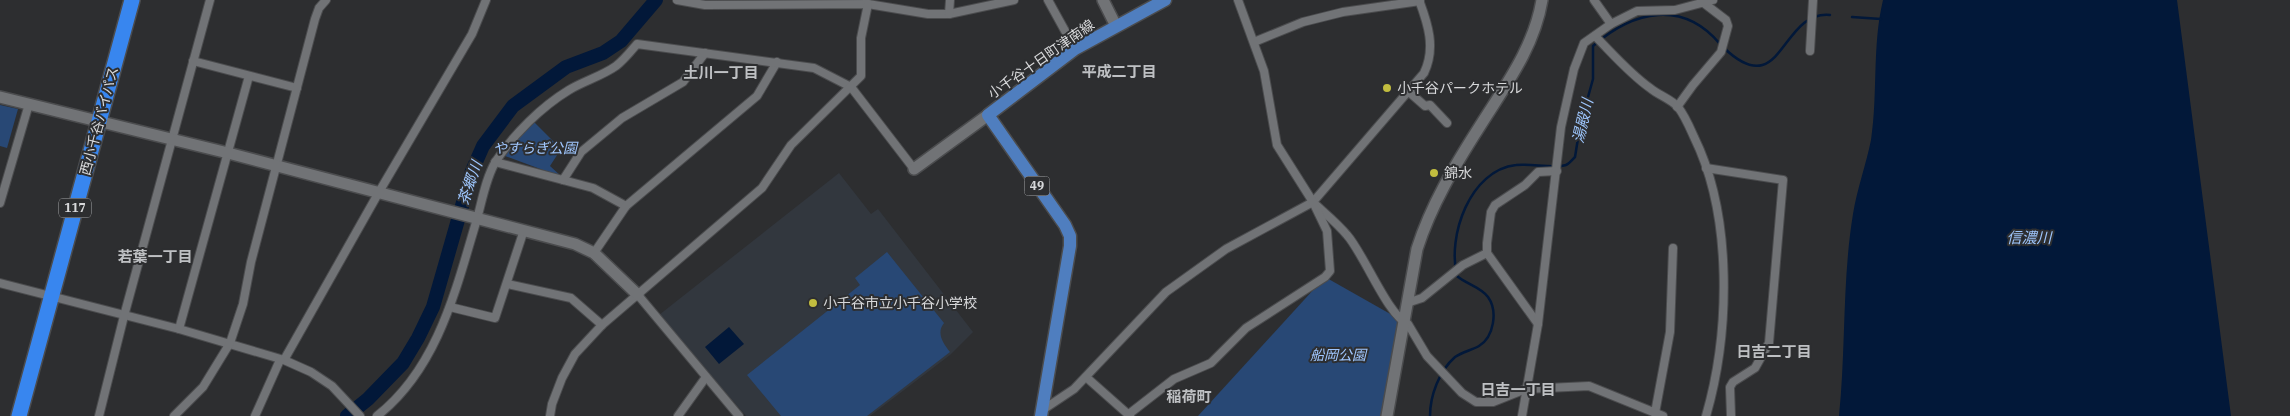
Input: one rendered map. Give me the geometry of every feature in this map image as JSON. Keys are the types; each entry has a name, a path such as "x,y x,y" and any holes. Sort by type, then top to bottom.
{"highway":[{"name":"西小千谷バイパス","path":"19,416 132,0"}],"main road":[{"name":"小千谷十日町津南線","path":"1042,412 1070,246 1070,236 988,115 1075,49 1165,0"}],"street":[{"path":"99,416 124,316 210,0"},
{"path":"174,416 203,387 230,343 242,304 251,262 278,166 315,19 319,8 326,0"},
{"path":"255,416 282,360 378,192 472,34 486,0"},
{"path":"676,0 705,5 780,3 868,4 928,14 949,14 1014,0"},
{"path":"949,14 950,0"},
{"path":"1048,0 1075,49"},
{"path":"1103,0 1116,26"},
{"path":"1086,377 1129,415 1174,379 1211,364 1246,328 1325,277 1330,271 1327,231 1313,202 1277,144 1264,71 1238,0"},
{"path":"1387,416 1417,248 1430,212 1457,163 1525,54 1538,21 1542,0"},
{"path":"1594,0 1611,24"},
{"path":"1042,412 1074,390 1166,292 1226,249 1313,202 1424,73 1429,63 1431,46 1420,1 1343,12 1303,22 1254,42"},
{"path":"1522,416 1538,324 1566,102 1574,69 1584,43 1598,38 1611,24 1637,11 1675,10 1709,2 1726,20 1728,26 1721,52 1692,84 1677,106"},
{"path":"550,416 552,404 562,378 575,354 602,325 762,188 792,146 861,76 861,38 868,4"},
{"path":"1810,51 1813,4"},
{"path":"1598,38 1632,74 1677,106 1697,143 1706,168 1714,198 1723,260 1723,318 1715,386 1706,416"},
{"path":"378,416 410,381 425,361 450,307 495,162 520,131 550,103 569,90 617,66 637,44 814,68 851,87 914,169 988,115"},
{"path":"563,180 581,152 622,118 683,82 705,53"},
{"path":"193,61 298,88"},
{"path":"594,253 626,206 757,96 777,62"},
{"path":"179,329 249,76"},
{"path":"1408,92 1424,106 1430,105 1448,123"},
{"path":"0,97 451,210 575,244 594,253 638,295 739,416"},
{"path":"0,203 29,104"},
{"path":"495,162 593,188 626,206"},
{"path":"1538,324 1487,253 1488,224 1491,212 1496,205 1525,185 1538,172 1557,167"},
{"path":"1706,168 1783,180 1769,343 1755,368 1734,382 1730,387 1731,416"},
{"path":"1313,202 1348,235 1387,301 1403,322 1408,324 1427,356 1462,393 1476,402 1493,402 1526,389 1588,386 1659,414 1670,332 1673,248"},
{"path":"450,307 495,318 508,284 524,230"},
{"path":"1406,303 1422,298 1459,269 1487,253"},
{"path":"0,283 179,329 282,360 311,372 332,386 360,416"},
{"path":"508,284 570,298 602,325"},
{"path":"678,416 706,377"},
{"path":"1715,386 1730,387"}],"shaded area":[{"name":"小千谷市立小千谷小学校","path":"839,173 871,214 878,209 973,332 950,355 870,416 746,416 659,315"}],"green space":[{"path":"0,105 18,109 7,148 0,146"},
{"name":"やすらぎ公園","path":"534,122 561,149 550,166 562,177 505,156 522,133"},
{"path":"887,252 944,323 941,334 943,342 950,352 867,416 781,416 747,375 860,285 855,278"},
{"name":"船岡公園","path":"1325,277 1408,324 1389,416 1198,416"}],"water":[{"name":"信濃川","path":"1883,0 2177,0 2231,416 1839,416 1847,264 1855,205 1871,140 1877,35"},
{"path":"729,327 744,344 719,364 705,347"}],"waterway":[{"name":"茶郷川","path":"347,416 368,399 403,363 418,338 433,307 472,171 483,146 513,106 566,67 603,53 621,41 656,0"},
{"name":"湯殿川","path":"1430,416 1436,384 1444,369 1455,357 1484,342 1493,323 1493,309 1488,297 1457,276 1455,260 1459,225 1465,207 1474,192 1486,179 1500,170 1516,165 1561,166 1567,164 1575,157 1580,126 1593,79 1593,46 1625,24 1641,18 1658,15 1674,16 1690,21 1706,30 1720,44"},
{"name":"湯殿川","path":"1724,48 1743,62 1758,66 1770,61 1801,26 1814,17 1830,15"},
{"name":"湯殿川","path":"1852,17 1881,19"}],"place":[{"name":"小千谷パークホテル","path":"1387,88"},
{"name":"錦水","path":"1434,173"},
{"name":"小千谷市立小千谷小学校","path":"813,303"}],"district":[{"name":"平成二丁目","path":"1119,72"},
{"name":"土川一丁目","path":"721,73"},
{"name":"若葉一丁目","path":"155,257"},
{"name":"日吉二丁目","path":"1774,352"},
{"name":"日吉一丁目","path":"1518,390"},
{"name":"稲荷町","path":"1189,397"}]}
